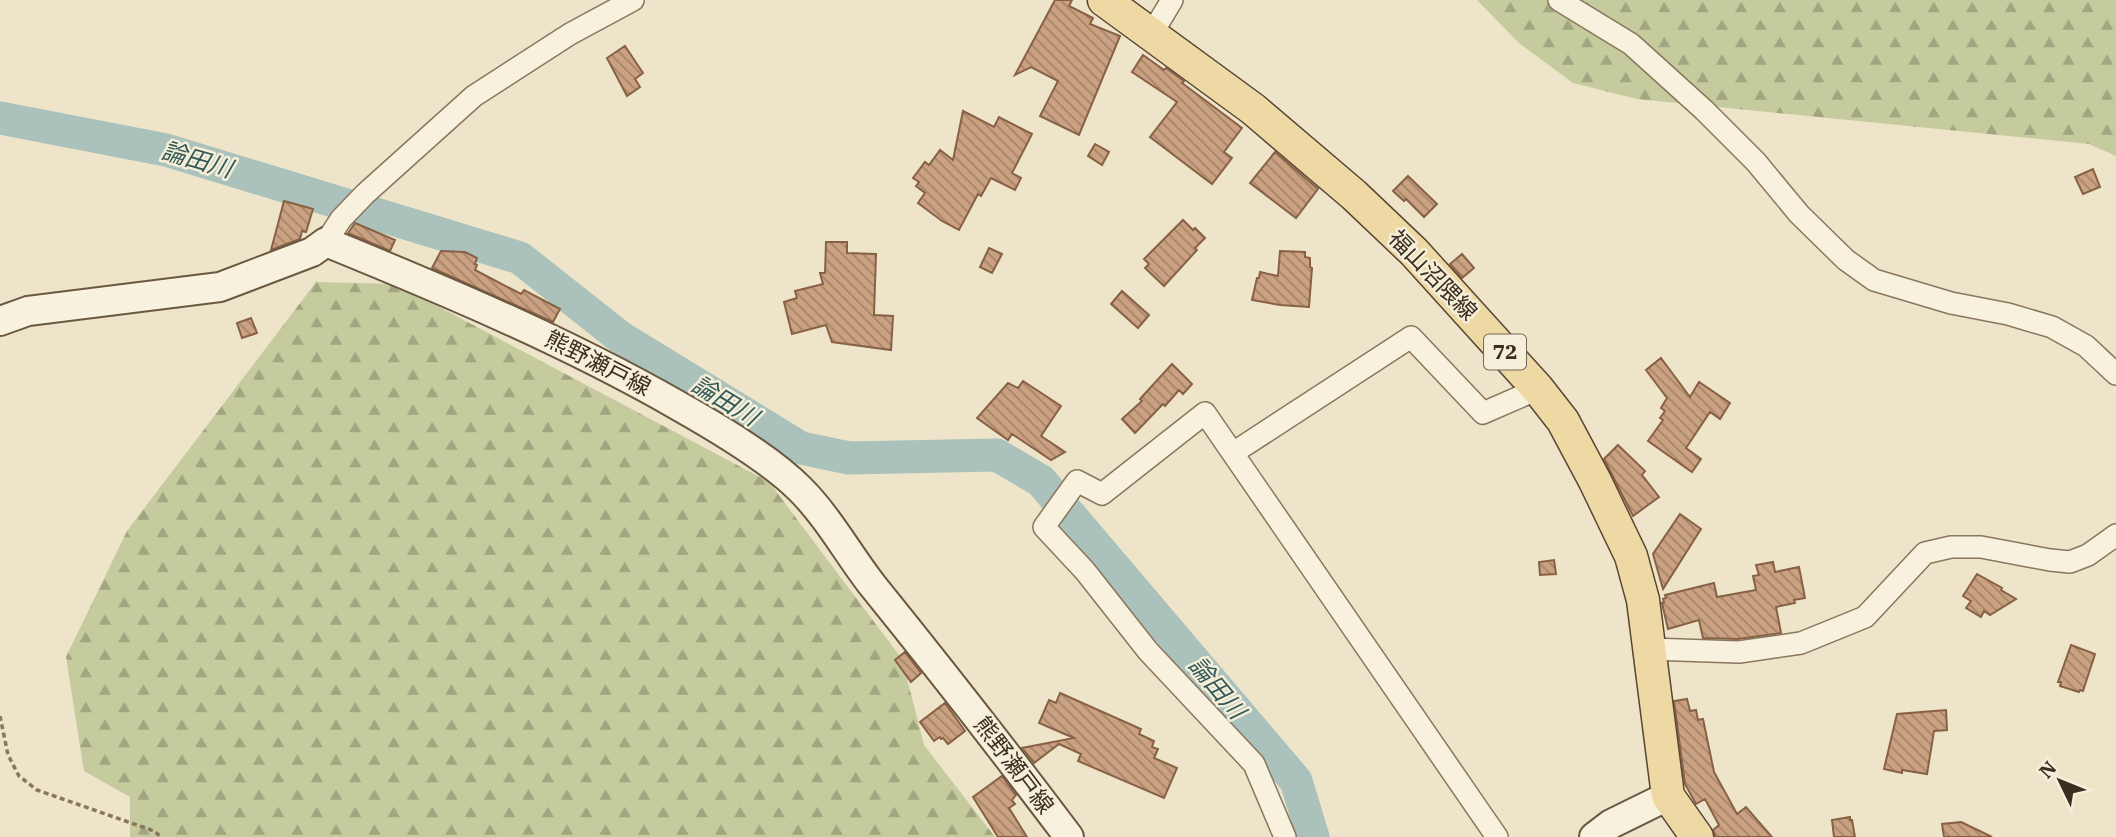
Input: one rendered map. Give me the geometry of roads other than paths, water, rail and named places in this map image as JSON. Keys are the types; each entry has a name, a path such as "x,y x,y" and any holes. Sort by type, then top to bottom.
{"main road":[{"name":"福山沼隈線","path":"1104,0 1253,110 1354,195 1414,252 1538,389 1563,421 1631,556 1643,600 1668,796 1698,837"},
{"path":"0,321 28,311 220,287 312,252 334,230"},
{"name":"熊野瀬戸線","path":"334,230 623,374 711,424 799,487 825,517 870,582 968,703 1069,837"},
{"path":"1594,837 1611,824 1668,796"}],"street":[{"path":"334,230 365,194 474,96 570,34 633,0"},
{"path":"1151,35 1172,0"},
{"path":"1559,0 1631,44 1704,110 1756,162 1799,214 1846,260 1874,280 1951,303 2008,314 2052,327 2086,346 2116,374"},
{"path":"1233,453 1411,337 1483,413 1538,389"},
{"path":"1285,837 1254,764 1148,651 1086,570 1044,527 1077,481 1102,494 1205,413 1497,837"},
{"path":"1649,649 1739,652 1801,643 1864,617 1925,553 1951,547 1981,547 2070,562 2088,555 2116,535"}],"waterway":[{"name":"論田川","path":"0,118 166,150 520,258 620,337 801,448 849,458 997,455 1041,481 1296,781 1313,837"}]}
